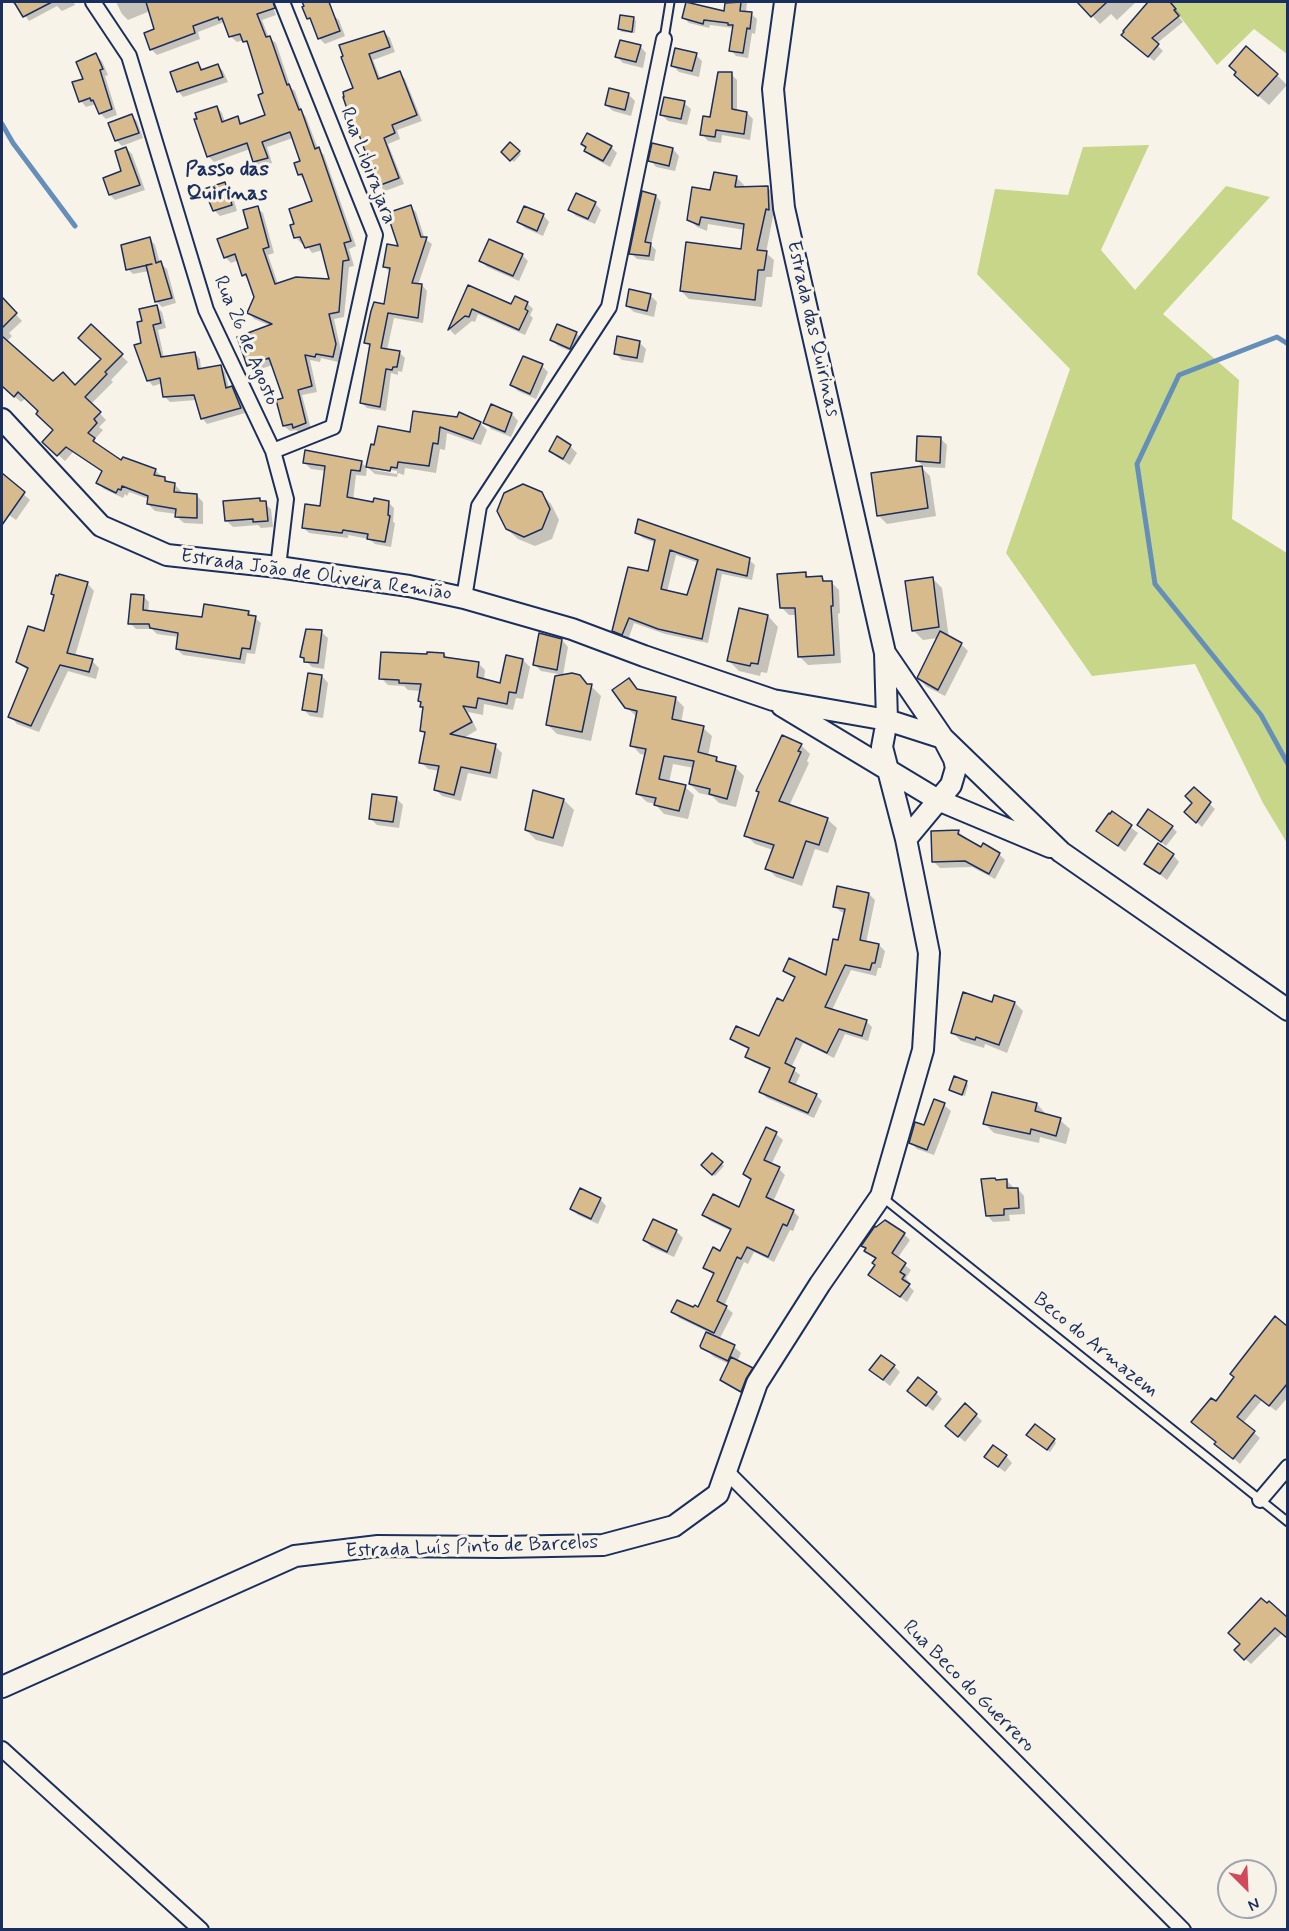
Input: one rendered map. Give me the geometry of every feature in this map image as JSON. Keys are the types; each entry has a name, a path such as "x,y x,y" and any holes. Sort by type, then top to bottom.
{"street":[{"name":"Rua 26 de Agosto","path":"93,2 129,56 207,310 273,451 286,499 278,567"},
{"name":"Rua Libirajara","path":"273,451 333,427 375,235 282,2"},
{"name":"Estrada das Quirinas","path":"785,2 773,90 784,208 885,653 886,720"},
{"path":"464,598 479,506 609,308 664,39"},
{"name":"Estrada João de Oliveira Remião","path":"2,419 101,526 167,555 278,567 409,586 464,598 572,629 773,700 886,720 943,738 1061,852 1287,1010"},
{"name":"Estrada das Quirinas","path":"885,653 943,738 954,759 955,777 938,800"},
{"name":"Estrada João de Oliveira Remião","path":"773,700 938,800 1061,852"},
{"name":"Estrada Luís Pinto de Barcelos","path":"2,1687 295,1556 378,1546 603,1545 674,1526 718,1494 757,1383 820,1284 881,1196 923,1050 929,953 906,839 882,747 886,720"},
{"path":"906,839 938,800"},
{"path":"1260,1500 1287,1467"},
{"name":"Rua Beco do Guerrero","path":"726,1471 1183,1929"},
{"path":"2,1749 201,1929"}],"lane":[{"path":"664,39 670,2"},
{"name":"Beco do Armazem","path":"881,1196 1287,1521"}],"green space":[{"path":"1169,2 1287,2 1287,54 1254,29 1217,65"},
{"path":"1149,145 1101,250 1135,290 1226,186 1270,197 1163,314 1239,380 1232,519 1287,553 1287,843 1263,803 1195,664 1092,676 1006,553 1070,369 977,274 995,189 1068,195 1083,147"}],"building":[{"path":"14,2 52,2 23,17"},
{"path":"146,2 273,2 275,8 257,14 266,37 270,36 287,85 289,84 299,110 301,109 315,149 319,147 351,241 344,243 349,260 343,261 339,312 329,314 336,344 333,357 305,355 312,386 298,390 306,423 293,428 292,424 283,426 276,400 283,398 269,358 247,366 237,337 272,324 247,313 254,297 246,274 242,276 235,254 224,258 217,239 248,228 243,210 258,206 269,247 263,249 275,284 296,277 329,279 320,244 305,248 300,237 294,238 290,225 294,224 289,209 312,201 302,174 298,175 294,163 300,161 290,132 262,142 268,158 253,162 247,143 207,157 194,119 197,119 195,113 217,106 222,122 238,116 240,124 265,115 258,95 263,93 247,41 243,42 240,34 229,37 222,18 219,20 218,17 193,26 195,33 150,50 144,33 154,29"},
{"path":"302,2 329,2 340,31 318,39 310,18 307,19"},
{"path":"686,2 724,11 725,3 741,2 740,11 752,12 743,53 729,51 733,25 704,20 703,24 682,18"},
{"path":"1077,2 1107,2 1091,17"},
{"path":"1148,2 1170,2 1179,16 1152,38 1159,44 1148,57 1121,35"},
{"path":"620,15 634,17 632,32 618,29"},
{"path":"384,31 390,47 369,54 378,79 400,71 417,115 392,125 395,133 384,138 399,178 378,186 358,132 355,133 343,97 343,92 353,88 341,57 343,56 339,45"},
{"path":"620,40 641,45 636,62 615,57"},
{"path":"1246,46 1278,74 1258,96 1234,75 1236,72 1229,66"},
{"path":"675,48 697,53 692,71 671,66"},
{"path":"96,53 103,69 100,70 112,109 99,114 90,98 79,102 72,82 83,79 76,62"},
{"path":"198,62 201,70 218,64 223,77 177,92 170,72"},
{"path":"718,72 732,72 732,109 747,112 744,134 716,130 715,137 700,135 703,116 710,117"},
{"path":"609,88 629,93 625,110 605,105"},
{"path":"664,97 685,101 681,119 660,115"},
{"path":"132,114 139,133 115,141 108,123"},
{"path":"587,133 612,146 603,161 584,151 586,147 581,144"},
{"path":"510,142 520,151 510,161 501,152"},
{"path":"652,143 673,148 669,166 648,161"},
{"path":"126,147 140,185 109,195 103,178 121,171 115,151"},
{"path":"714,172 737,176 735,187 768,186 769,210 766,209 757,250 767,251 764,270 758,270 755,300 680,291 686,242 741,249 744,224 701,217 699,225 687,220 692,187 710,190"},
{"path":"225,182 232,205 213,211 204,189"},
{"path":"642,191 656,195 645,242 651,243 649,256 629,254"},
{"path":"576,193 596,202 588,219 568,210"},
{"path":"411,205 421,237 427,237 412,283 422,284 418,318 388,313 381,348 400,351 397,367 393,367 392,370 386,369 380,407 360,403 370,344 364,343 371,311 374,302 384,304 390,268 383,267 387,244 398,246 387,213"},
{"path":"524,206 544,214 537,231 517,222"},
{"path":"150,237 156,263 161,261 172,298 155,302 146,265 126,270 121,245"},
{"path":"489,239 523,254 513,276 479,261"},
{"path":"468,285 511,304 515,296 528,302 525,309 528,311 519,330 472,309 469,317 465,316 448,330"},
{"path":"629,289 651,294 647,311 626,306"},
{"path":"2,297 17,313 2,328"},
{"path":"157,305 161,323 153,325 161,357 195,352 198,369 221,365 226,388 232,386 241,408 201,419 194,395 163,397 160,378 147,381 134,345 141,343 137,322 142,321 139,309"},
{"path":"91,324 123,354 85,397 101,412 94,419 97,423 88,433 95,438 93,441 121,460 123,457 156,469 154,475 165,477 165,481 175,483 174,492 197,494 197,518 175,517 176,509 147,504 148,496 122,486 121,490 118,489 116,493 96,483 102,471 66,447 57,456 42,442 53,430 36,414 38,411 18,392 14,397 2,386 2,336 53,381 63,372 75,385 101,359 78,338"},
{"path":"557,324 577,332 570,349 550,340"},
{"path":"617,336 640,341 637,358 614,354"},
{"path":"523,356 543,364 530,394 510,385"},
{"path":"491,404 512,413 505,432 483,423"},
{"path":"413,411 457,417 459,412 481,422 473,439 440,427 438,444 433,443 429,466 398,462 397,468 391,467 390,471 366,467 378,426 410,432"},
{"path":"557,436 571,445 563,459 549,451"},
{"path":"917,436 941,437 940,463 916,461"},
{"path":"305,450 362,461 360,471 351,470 347,497 373,502 374,498 389,501 388,515 390,516 385,542 367,539 368,534 302,528 305,504 320,506 325,466 303,463"},
{"path":"922,466 928,508 877,516 871,473"},
{"path":"2,473 25,492 2,525"},
{"path":"523,484 542,492 550,509 542,529 524,537 506,529 497,511 504,493"},
{"path":"260,498 260,501 266,501 268,521 253,522 253,519 225,521 223,501"},
{"path":"638,519 750,558 747,576 717,569 702,639 658,629 629,618 622,635 612,631 628,567 648,571 655,540 635,533","holes":["670,550 698,560 687,595 661,589"]},
{"path":"806,572 806,577 822,576 823,581 832,581 834,655 798,657 795,608 780,608 777,574"},
{"path":"56,575 88,582 67,653 93,659 89,672 60,665 31,726 8,717 28,668 16,662 28,626 44,631 54,595 51,594"},
{"path":"933,577 939,627 912,631 905,581"},
{"path":"131,594 144,595 143,610 202,617 204,604 249,611 248,615 256,616 250,649 242,648 240,659 176,649 178,633 150,628 149,624 128,624"},
{"path":"739,608 768,615 758,664 751,663 750,666 727,661"},
{"path":"306,629 322,630 318,663 304,662 304,658 300,657"},
{"path":"940,631 962,643 938,690 917,678"},
{"path":"539,633 562,639 557,670 533,665"},
{"path":"381,652 444,653 444,657 479,662 477,677 500,683 506,655 523,659 516,693 509,692 507,704 478,698 476,708 463,706 472,722 450,734 496,744 490,773 461,767 454,795 434,790 439,766 419,763 425,732 420,731 423,707 420,707 421,702 418,701 421,684 379,679"},
{"path":"308,673 322,675 317,712 302,710"},
{"path":"572,673 580,675 587,684 592,684 582,732 546,725 555,676"},
{"path":"629,678 637,689 676,697 672,719 704,726 698,752 717,757 716,761 736,766 727,799 709,794 710,789 689,784 694,761 664,756 659,779 686,785 679,811 654,805 656,798 636,794 646,749 630,746 637,711 625,708 612,690"},
{"path":"782,735 802,744 798,751 801,752 779,801 828,818 819,845 806,841 793,878 765,869 774,845 744,836 759,792 756,791"},
{"path":"1194,787 1211,802 1196,823 1184,812 1192,803 1185,796"},
{"path":"533,790 564,799 553,838 525,830"},
{"path":"372,794 397,797 393,822 369,819"},
{"path":"1148,809 1173,826 1161,842 1137,825"},
{"path":"1112,811 1132,825 1118,846 1096,831"},
{"path":"959,830 958,834 981,847 983,843 1000,853 989,874 965,861 932,862 931,831"},
{"path":"1158,843 1174,854 1160,874 1144,864"},
{"path":"837,886 869,893 860,940 879,944 875,963 872,963 870,970 845,965 825,1007 867,1020 862,1036 839,1029 827,1053 796,1038 785,1063 795,1068 789,1082 817,1094 808,1113 759,1092 770,1068 745,1057 749,1048 730,1039 736,1026 759,1036 777,998 783,1001 795,977 783,971 789,958 826,975 833,939 838,940 845,909 833,907"},
{"path":"963,992 992,1002 994,995 1015,1002 999,1045 976,1037 975,1040 951,1033"},
{"path":"954,1076 967,1081 962,1095 949,1090"},
{"path":"992,1092 1037,1103 1035,1111 1061,1118 1056,1136 1031,1129 1030,1134 983,1124"},
{"path":"934,1099 945,1103 927,1150 909,1143 915,1122 924,1125"},
{"path":"766,1127 777,1132 764,1160 780,1167 766,1197 794,1210 787,1226 783,1224 768,1257 747,1247 741,1259 737,1257 717,1301 727,1306 714,1333 671,1312 677,1300 698,1307 714,1273 703,1268 713,1247 720,1251 731,1229 702,1215 713,1194 739,1207 751,1179 743,1174"},
{"path":"712,1153 723,1162 712,1175 701,1165"},
{"path":"995,1178 996,1180 1007,1179 1007,1188 1018,1188 1019,1208 1004,1209 1004,1215 986,1216 981,1179"},
{"path":"580,1188 601,1198 591,1219 570,1209"},
{"path":"653,1219 677,1230 667,1252 643,1240"},
{"path":"885,1220 905,1233 892,1253 906,1263 900,1272 905,1275 902,1279 910,1284 900,1297 868,1275 875,1265 872,1263 876,1258 864,1251 866,1248 861,1246 875,1226"},
{"path":"1275,1316 1287,1326 1287,1384 1269,1406 1255,1395 1237,1417 1255,1431 1233,1459 1191,1422 1211,1398 1216,1401 1234,1377 1230,1374"},
{"path":"706,1332 735,1345 728,1361 701,1348"},
{"path":"881,1355 895,1365 883,1380 869,1370"},
{"path":"731,1357 753,1368 741,1392 720,1380"},
{"path":"918,1377 937,1392 926,1406 907,1391"},
{"path":"965,1403 977,1414 958,1437 945,1426"},
{"path":"1035,1424 1055,1439 1047,1450 1026,1435"},
{"path":"993,1445 1007,1455 998,1467 984,1457"},
{"path":"1261,1598 1267,1603 1269,1601 1287,1617 1287,1638 1275,1628 1244,1660 1234,1650 1240,1644 1228,1633"}],"waterway":[{"path":"2,124 13,143 75,226"},
{"path":"1288,344 1277,337 1179,375 1137,464 1155,584 1261,715 1288,764"}],"district":[{"name":"Passo das Quirinas","path":"227,183"}]}
